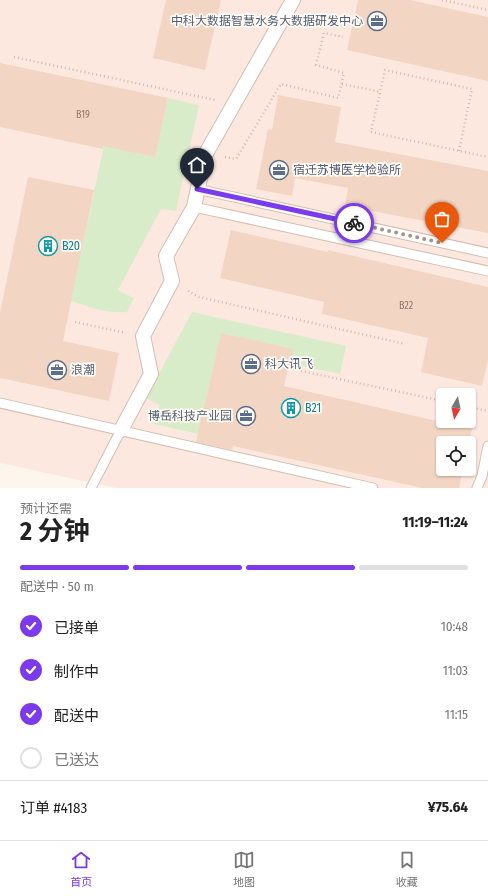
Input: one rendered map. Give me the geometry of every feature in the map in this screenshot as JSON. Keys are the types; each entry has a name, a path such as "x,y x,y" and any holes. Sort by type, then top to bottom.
{"street":[{"path":"121,430 151,374 142,336 172,281 166,256 194,207 205,155 293,0"}],"lane":[{"path":"197,189 488,253"},
{"path":"194,207 488,271"},
{"path":"0,403 373,488"},
{"path":"91,488 121,430"},
{"path":"477,488 482,476 488,446"}],"path":[{"path":"442,0 488,10"},
{"path":"205,155 236,159 281,84 338,98 344,73 316,65 324,32 343,37"},
{"path":"14,57 234,104"},
{"path":"459,151 472,89 385,70 372,132 459,151 488,157"},
{"path":"342,84 381,92"},
{"path":"172,281 199,297 405,344"},
{"path":"75,322 142,336"},
{"path":"301,371 436,400"},
{"path":"476,408 488,411"}],"shaded area":[{"path":"0,0 488,0 488,488 116,488 0,463"}],"green space":[{"path":"168,98 199,105 176,211 161,209 118,290 134,298 127,312 106,311 71,301 104,145 155,157"},
{"path":"192,312 346,346 340,374 289,363 292,349 221,333 198,434 150,423 160,405 146,398"}],"building":[{"path":"166,0 221,0 205,70 153,58"},
{"path":"358,0 410,0 488,17 488,81 347,50"},
{"path":"0,63 168,98 155,157 103,146 103,149 0,127"},
{"path":"278,95 341,107 335,142 488,171 488,233 345,206 348,188 295,178 292,196 256,189 268,129 272,130"},
{"name":"B20","path":"28,177 94,190 63,341 119,353 109,401 0,378 0,313"},
{"path":"231,230 328,252 328,250 488,287 488,360 482,386 421,372 428,338 322,314 324,302 220,278"},
{"name":"B21","path":"221,333 293,349 284,386 436,421 436,428 472,429 470,436 436,436 436,476 462,476 459,488 422,488 233,446 232,450 196,442"}],"way so far":[{"path":"354,223 442,243"}],"place":[{"name":"中科大数据智慧水务大数据研发中心","path":"377,21"},
{"name":"宿迁苏博医学检验所","path":"279,170"},
{"name":"B20","path":"48,246"},
{"name":"科大讯飞","path":"251,364"},
{"name":"浪潮","path":"57,370"},
{"name":"B21","path":"291,408"},
{"name":"博岳科技产业园","path":"246,416"}],"route":[{"path":"197,189 354,223"}]}
